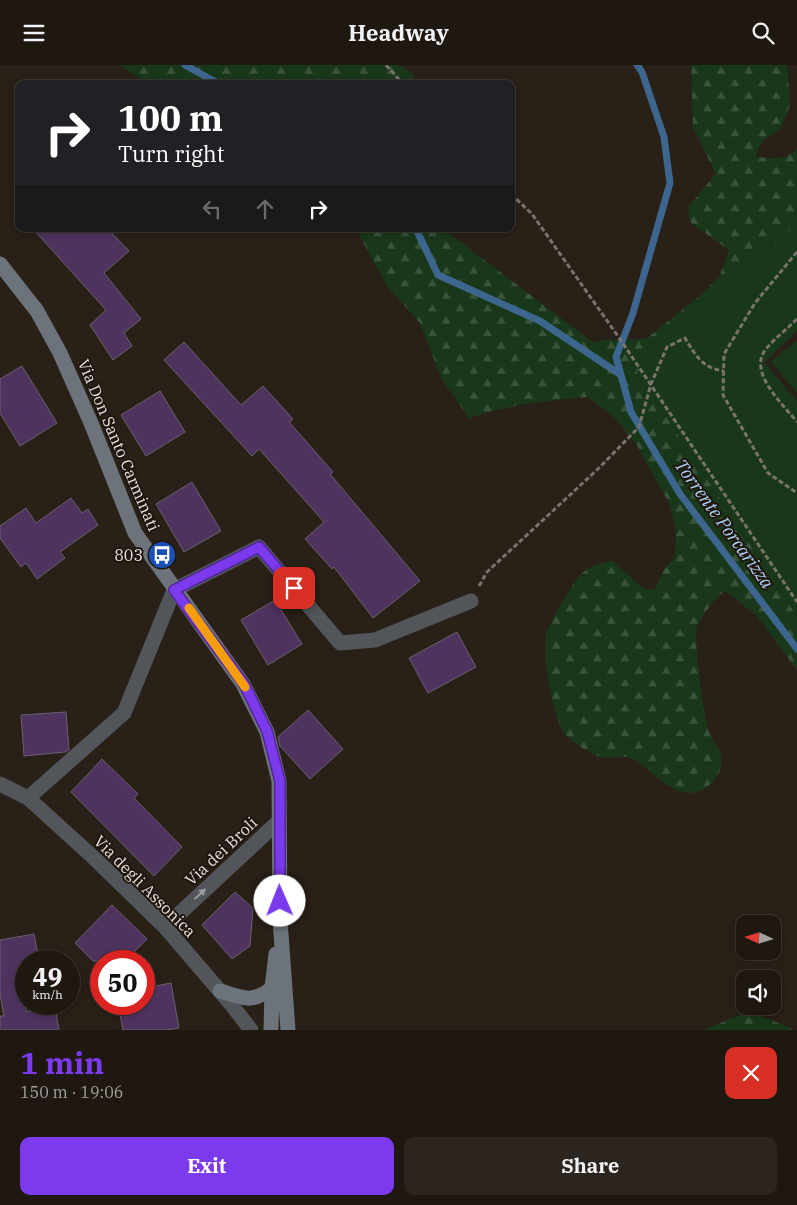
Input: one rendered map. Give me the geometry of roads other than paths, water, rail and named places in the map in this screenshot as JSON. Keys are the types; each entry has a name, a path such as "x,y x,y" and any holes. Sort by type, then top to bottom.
{"main road":[{"name":"Via Don Santo Carminati","path":"0,264 36,311 60,353 91,423 135,533 174,590 244,684 267,731 280,781 278,821 280,920 288,1030"},
{"name":"Via Don Santo Carminati","path":"271,1030 272,987 280,920"},
{"path":"220,991 249,999 260,997 272,987"}],"street":[{"path":"28,798 124,713 174,590 259,547 340,643 375,640 471,601"},
{"name":"Via degli Assonica","path":"0,784 28,798 93,857 164,927 251,1030"},
{"name":"Via dei Broli","path":"164,927 278,821"}],"waterway":[{"name":"Torrente Porcarizza","path":"185,65 212,80"},
{"path":"621,375 616,357 633,313 670,183 664,137 642,72 637,65"},
{"name":"Torrente Porcarizza","path":"417,232 438,275 540,321 621,375 631,412 680,494 797,649"}],"place":[{"name":"803","path":"162,555"}]}
